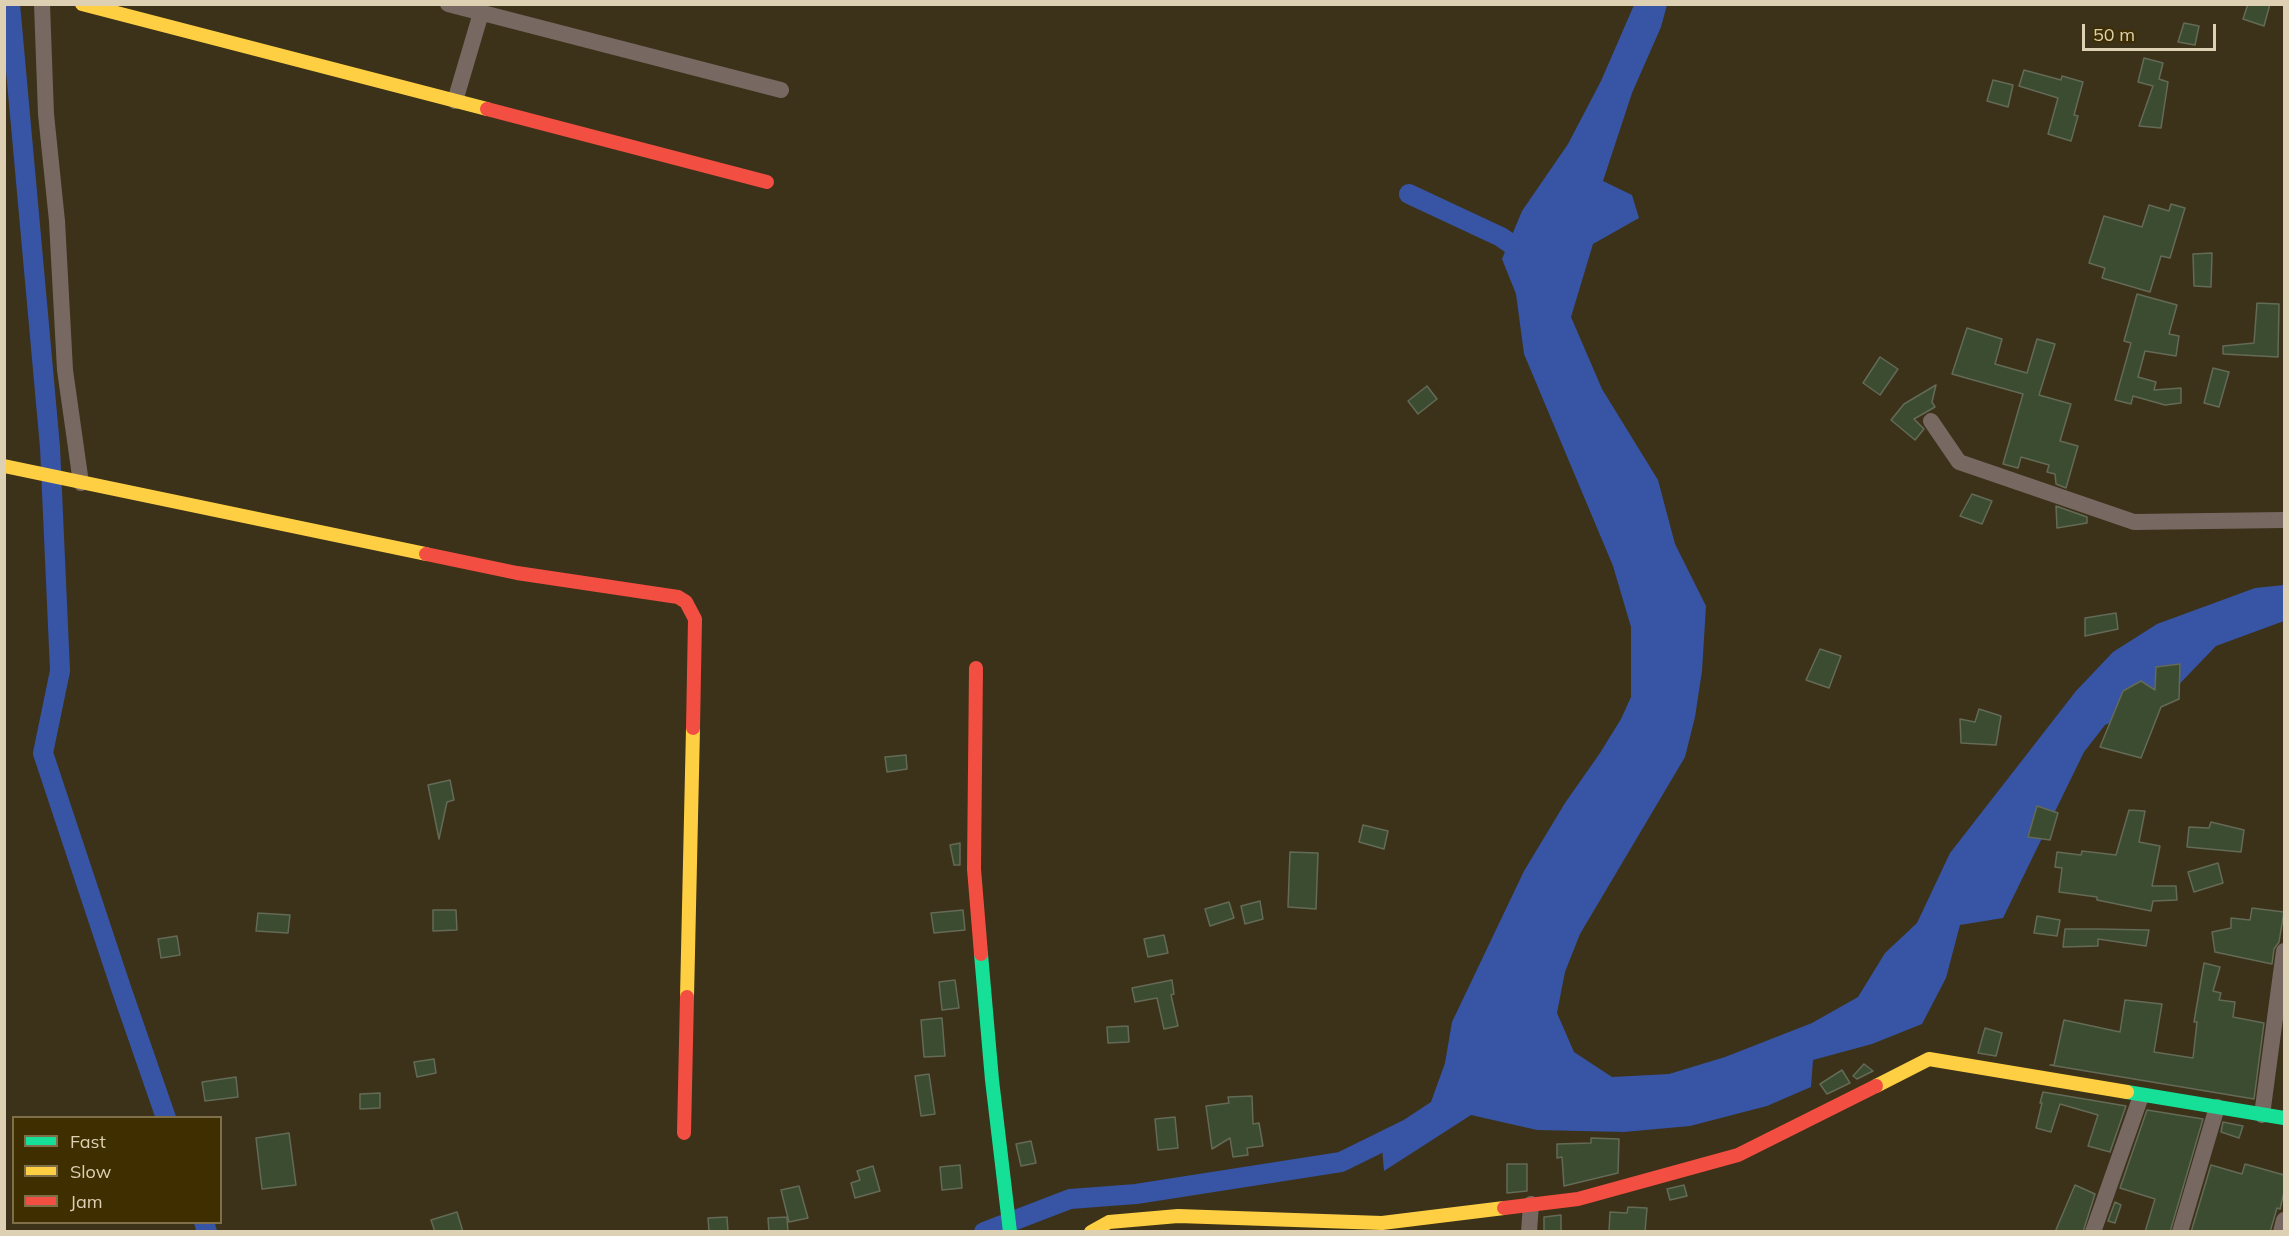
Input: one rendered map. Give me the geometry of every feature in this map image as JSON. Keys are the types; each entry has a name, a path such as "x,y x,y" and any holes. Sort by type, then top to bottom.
{"street":[{"path":"42,4 46,114 57,221 65,370 81,483"},
{"path":"82,4 768,182"},
{"path":"448,4 781,90"},
{"path":"455,101 481,13"},
{"path":"1931,421 1959,462 2134,522 2284,520"},
{"path":"4,466 517,573 678,597 686,602 694,619 684,1133"},
{"path":"976,668 974,869 992,1080 1010,1232"},
{"path":"2262,1115 2284,951"},
{"path":"1091,1232 1109,1222 1178,1216 1382,1223 1578,1199 1738,1155 1929,1059 2284,1118"},
{"path":"2093,1232 2141,1096"},
{"path":"2180,1232 2217,1107"},
{"path":"1529,1232 1531,1204"},
{"path":"2281,1232 2284,1220"}],"water":[{"path":"1634,5 1667,5 1661,27 1632,93 1603,181 1632,195 1639,218 1593,244 1571,317 1602,389 1658,480 1675,544 1706,606 1702,671 1695,717 1685,757 1580,934 1565,972 1557,1013 1574,1052 1612,1077 1669,1074 1725,1057 1812,1023 1858,997 1885,953 1917,923 1950,853 2076,691 2113,652 2157,624 2255,588 2284,585 2284,621 2216,646 2165,699 2105,725 2084,752 2003,918 1960,925 1946,978 1922,1024 1872,1044 1813,1060 1811,1087 1767,1106 1690,1126 1624,1132 1537,1130 1471,1115 1384,1171 1381,1135 1431,1102 1445,1063 1452,1022 1524,871 1565,803 1621,719 1631,697 1631,627 1613,566 1524,354 1516,294 1502,259 1522,211 1568,144 1601,81"}],"building":[{"path":"2248,4 2270,4 2264,26 2243,19"},
{"path":"2184,23 2199,26 2195,45 2178,42"},
{"path":"2144,58 2163,63 2159,79 2168,82 2161,128 2139,126 2153,86 2138,82"},
{"path":"2024,70 2061,80 2062,76 2083,82 2074,115 2078,116 2071,141 2048,134 2058,98 2019,86"},
{"path":"1993,80 2013,85 2008,107 1987,101"},
{"path":"2171,204 2185,208 2170,258 2161,256 2150,292 2102,278 2105,268 2089,263 2104,216 2142,227 2149,205 2169,211"},
{"path":"2212,253 2211,287 2194,286 2193,254"},
{"path":"2137,294 2177,305 2169,334 2179,336 2176,356 2145,351 2138,377 2156,382 2154,390 2181,388 2181,403 2165,405 2133,396 2131,404 2115,400 2131,343 2124,341"},
{"path":"2257,303 2279,304 2278,357 2223,354 2223,346 2254,343"},
{"path":"1967,328 2002,339 1995,364 2027,373 2037,339 2055,344 2039,395 2071,404 2060,441 2078,446 2066,488 2056,484 2055,474 2047,472 2049,465 2021,457 2018,468 2003,464 2023,394 1952,374"},
{"path":"1880,357 1898,369 1880,395 1863,383"},
{"path":"2213,368 2229,372 2219,407 2204,403"},
{"path":"1936,385 1932,402 1935,407 1914,419 1924,429 1915,440 1891,420 1904,404"},
{"path":"1427,386 1437,399 1418,414 1408,401"},
{"path":"1972,494 1992,501 1982,524 1960,516"},
{"path":"2056,506 2087,517 2087,523 2057,528"},
{"path":"2116,613 2118,629 2085,636 2085,618"},
{"path":"1820,649 1841,656 1829,688 1806,680"},
{"path":"2180,664 2179,699 2161,707 2141,758 2100,747 2123,691 2141,681 2155,690 2156,667"},
{"path":"1979,709 2001,716 1996,745 1961,743 1960,719 1975,722"},
{"path":"906,755 907,769 887,772 885,757"},
{"path":"450,780 454,800 447,802 439,839 428,785"},
{"path":"2037,806 2058,813 2050,840 2028,837"},
{"path":"2129,810 2145,811 2139,842 2160,846 2152,886 2176,886 2177,900 2153,901 2151,911 2097,900 2097,897 2059,892 2062,868 2055,867 2057,852 2081,855 2082,851 2116,855"},
{"path":"2211,822 2244,830 2241,852 2187,847 2189,827 2209,828"},
{"path":"1363,825 1388,831 1384,849 1359,842"},
{"path":"960,843 960,865 954,865 950,845"},
{"path":"1290,852 1318,853 1316,909 1288,907"},
{"path":"2218,863 2223,883 2194,892 2188,872"},
{"path":"1260,901 1263,919 1245,924 1241,906"},
{"path":"1229,902 1234,918 1210,926 1205,909"},
{"path":"2252,908 2284,912 2279,942 2274,949 2272,964 2215,952 2212,932 2231,928 2231,918 2250,920"},
{"path":"433,910 456,910 457,930 433,931"},
{"path":"963,910 965,930 934,933 931,913"},
{"path":"258,913 290,915 288,933 256,931"},
{"path":"2037,916 2060,920 2057,936 2034,933"},
{"path":"2065,929 2149,930 2146,946 2098,939 2098,946 2063,947"},
{"path":"1164,935 1168,953 1148,957 1144,939"},
{"path":"177,936 180,955 161,958 158,939"},
{"path":"2204,963 2220,967 2213,991 2221,993 2219,1000 2235,1002 2233,1017 2264,1023 2254,1099 2050,1065 2054,1065 2064,1020 2120,1032 2125,1000 2162,1004 2154,1052 2193,1058 2197,1022 2194,1022"},
{"path":"955,980 959,1008 942,1010 939,982"},
{"path":"1172,980 1174,994 1171,995 1178,1026 1164,1029 1157,998 1135,1002 1132,988"},
{"path":"942,1018 945,1056 924,1057 921,1020"},
{"path":"1128,1026 1129,1042 1108,1043 1107,1027"},
{"path":"1985,1028 2002,1033 1996,1056 1978,1053"},
{"path":"434,1059 436,1073 417,1077 414,1062"},
{"path":"1864,1064 1873,1071 1857,1079 1853,1076"},
{"path":"1842,1070 1850,1083 1827,1094 1820,1084"},
{"path":"929,1074 935,1114 921,1116 915,1076"},
{"path":"236,1077 238,1097 205,1101 202,1082"},
{"path":"2043,1092 2126,1106 2110,1152 2088,1146 2098,1115 2060,1104 2051,1132 2036,1128"},
{"path":"380,1093 380,1108 360,1109 360,1094"},
{"path":"1252,1096 1253,1124 1259,1123 1263,1146 1247,1148 1248,1155 1233,1157 1230,1138 1212,1149 1206,1106 1229,1103 1228,1097"},
{"path":"2147,1110 2203,1119 2170,1232 2145,1232 2155,1199 2120,1188"},
{"path":"1175,1117 1178,1148 1158,1150 1155,1119"},
{"path":"2223,1122 2243,1126 2239,1138 2221,1132"},
{"path":"289,1133 296,1185 262,1189 256,1138"},
{"path":"1591,1138 1619,1139 1618,1173 1564,1186 1562,1157 1557,1158 1557,1144 1591,1143"},
{"path":"1031,1141 1036,1163 1021,1166 1016,1144"},
{"path":"1507,1164 1527,1164 1527,1191 1507,1193"},
{"path":"2245,1164 2284,1175 2284,1192 2280,1209 2277,1208 2270,1232 2191,1232 2211,1165 2242,1174"},
{"path":"960,1165 962,1188 942,1190 940,1167"},
{"path":"873,1166 880,1191 855,1198 851,1183 860,1180 857,1171"},
{"path":"1684,1185 1687,1196 1670,1200 1667,1189"},
{"path":"2075,1185 2095,1194 2083,1232 2055,1232"},
{"path":"799,1186 808,1218 789,1222 781,1190"},
{"path":"2115,1202 2121,1205 2115,1223 2108,1221"},
{"path":"1628,1207 1647,1208 1645,1232 1609,1232 1610,1212 1627,1213"},
{"path":"457,1212 463,1232 435,1232 431,1220"},
{"path":"1561,1215 1561,1232 1544,1232 1544,1217"},
{"path":"727,1217 728,1232 709,1232 708,1218"},
{"path":"787,1217 788,1232 769,1232 768,1218"}],"waterway":[{"path":"10,4 50,447 60,671 43,753 165,1116"},
{"path":"1409,194 1501,237 1531,258"},
{"path":"984,1232 1070,1199 1136,1194 1341,1162 1406,1130"},
{"path":"205,1224 207,1232"}],"traffic: fast":[{"path":"981,954 992,1080 1010,1232"},
{"path":"2127,1092 2284,1118"}],"traffic: slow":[{"path":"82,4 487,109"},
{"path":"4,466 426,554"},
{"path":"687,997 693,728"},
{"path":"1876,1086 1929,1059 2127,1092"},
{"path":"1091,1232 1109,1222 1178,1216 1382,1223 1504,1208"}],"traffic: jam":[{"path":"487,109 767,182"},
{"path":"426,554 517,573 678,597 686,602 695,619 693,728"},
{"path":"976,668 974,869 981,954"},
{"path":"684,1133 687,997"},
{"path":"1504,1208 1578,1199 1738,1155 1876,1086"}]}
